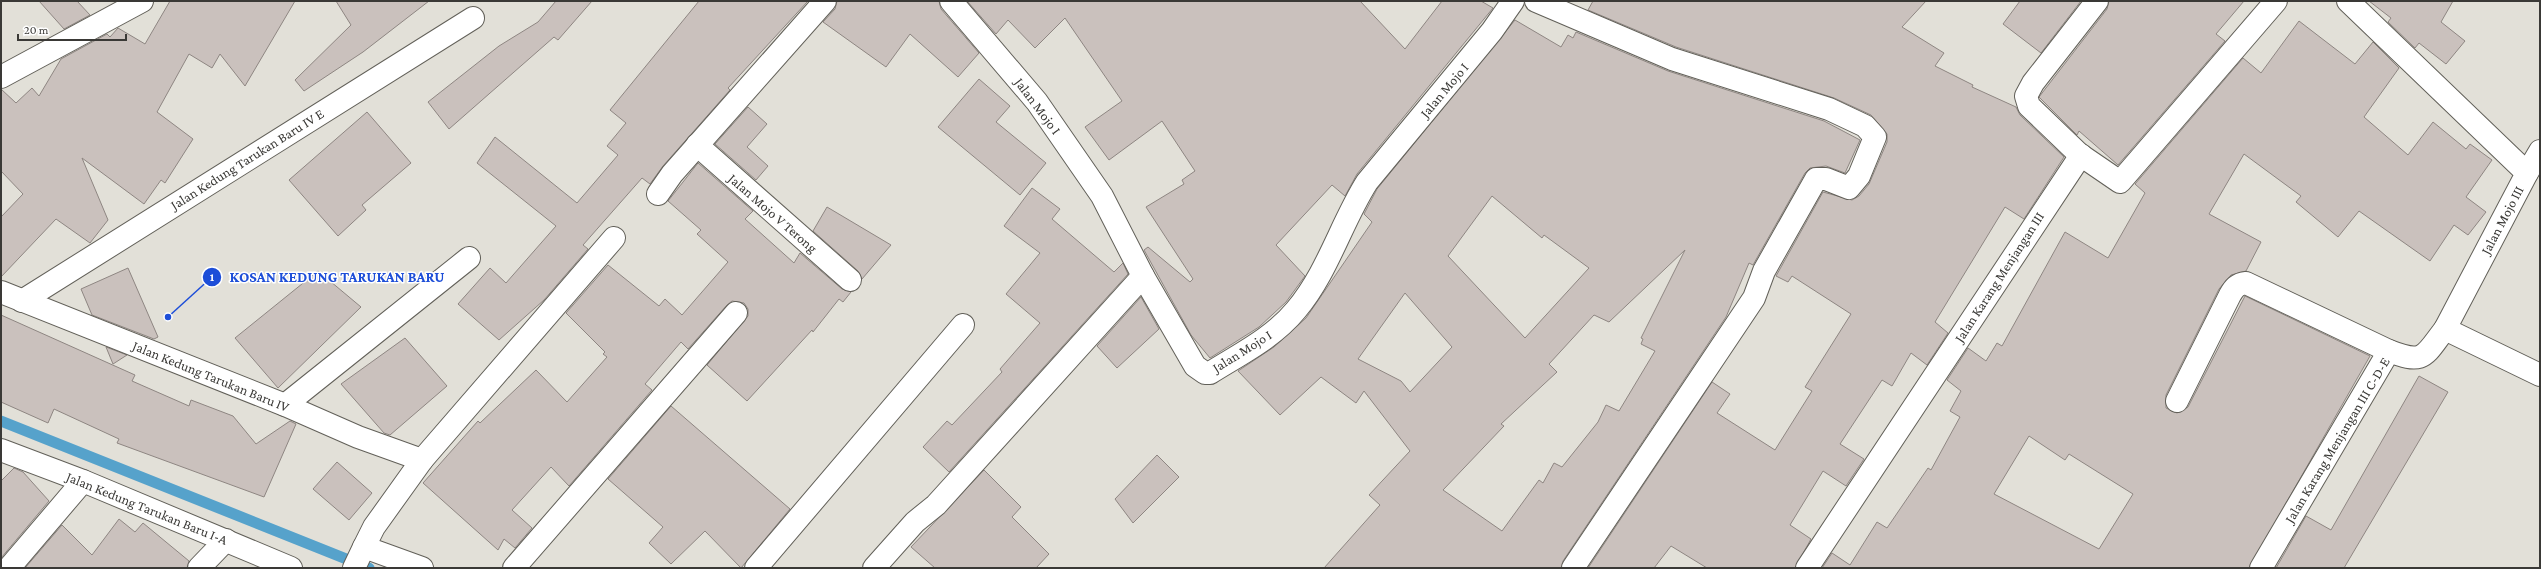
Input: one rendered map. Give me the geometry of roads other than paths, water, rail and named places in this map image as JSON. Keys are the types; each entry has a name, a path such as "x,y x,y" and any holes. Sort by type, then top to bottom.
{"street":[{"path":"1,77 142,1"},
{"path":"658,194 697,145 825,1"},
{"name":"Jalan Mojo I","path":"951,1 1037,102 1102,196 1143,276 1198,371 1210,373 1265,339 1296,311 1309,294 1367,182 1492,31 1513,1"},
{"path":"1536,1 1672,59 1829,109 1865,126 1875,137 1859,176 1849,188 1826,179 1816,179 1764,271 1754,298 1573,568"},
{"path":"2097,1 2032,83 2026,96 2029,106 2081,155 2118,182 2122,181 2276,1"},
{"name":"Jalan Mojo III","path":"2348,1 2527,174 2444,329"},
{"name":"Jalan Kedung Tarukan Baru IV E","path":"22,301 473,18"},
{"name":"Jalan Mojo V Terong","path":"697,145 850,280"},
{"path":"2527,174 2540,151"},
{"name":"Jalan Karang Menjangan III","path":"1807,568 2081,155"},
{"path":"422,568 360,556 374,527 422,460 614,238"},
{"path":"285,405 469,258"},
{"path":"874,568 915,522 932,509 1143,276"},
{"path":"2176,401 2232,291 2240,284 2246,283 2389,352"},
{"name":"Jalan Kedung Tarukan Baru IV","path":"1,292 285,405 358,437 422,460"},
{"path":"514,568 736,313"},
{"path":"756,568 963,325"},
{"path":"2444,329 2540,375"},
{"name":"Jalan Karang Menjangan III C-D-E","path":"2261,568 2389,352 2406,358 2418,359 2427,353 2444,329"},
{"name":"Jalan Kedung Tarukan Baru I-A","path":"1,450 83,481 291,568"},
{"path":"8,568 83,481"},
{"path":"199,568 226,540"}],"waterway":[{"path":"1,421 369,568"}],"place":[{"name":"KOSAN KEDUNG TARUKAN BARU","path":"168,317"}]}
